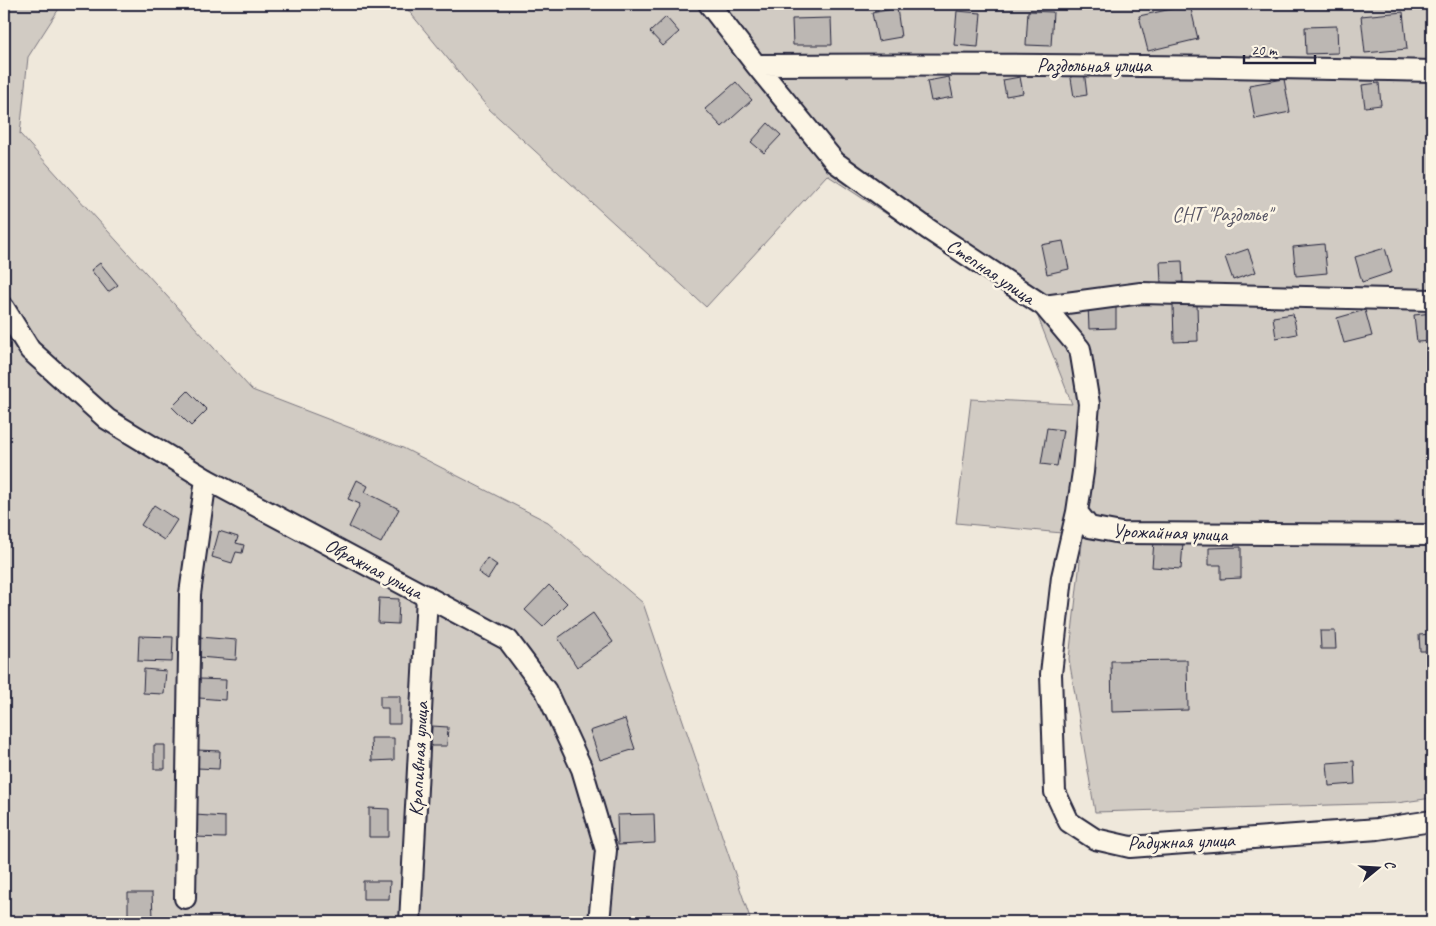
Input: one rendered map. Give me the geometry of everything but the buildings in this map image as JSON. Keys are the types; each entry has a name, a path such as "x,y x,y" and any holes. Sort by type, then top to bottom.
{"street":[{"name":"Степная улица","path":"710,4 756,65 835,162 928,230 1044,306 1141,293 1432,300"},
{"name":"Раздольная улица","path":"756,65 1030,64 1432,71"},
{"path":"1044,306 1080,349 1089,404 1083,472 1077,512"},
{"name":"Овражная улица","path":"4,308 30,350 107,419 206,479 508,640 546,691 582,769 606,850 599,922"},
{"path":"185,898 190,594 206,479"},
{"name":"Урожайная улица","path":"1077,512 1088,527 1121,533 1432,535"},
{"name":"Радужная улица","path":"1077,512 1062,577 1051,674 1055,792 1069,822 1095,839 1130,847 1378,829 1432,821"},
{"name":"Крапивная улица","path":"410,922 426,596"}],"green space":[{"path":"4,4 62,4 28,57 20,134 252,390 403,448 548,522 643,603 750,918 746,922 4,922"},
{"name":"СНТ \"Раздолье\"","path":"403,4 1432,4 1432,798 1397,803 1095,812 1069,659 1083,535 956,523 971,399 1072,404 1036,312 827,175 706,307 489,109"}]}
